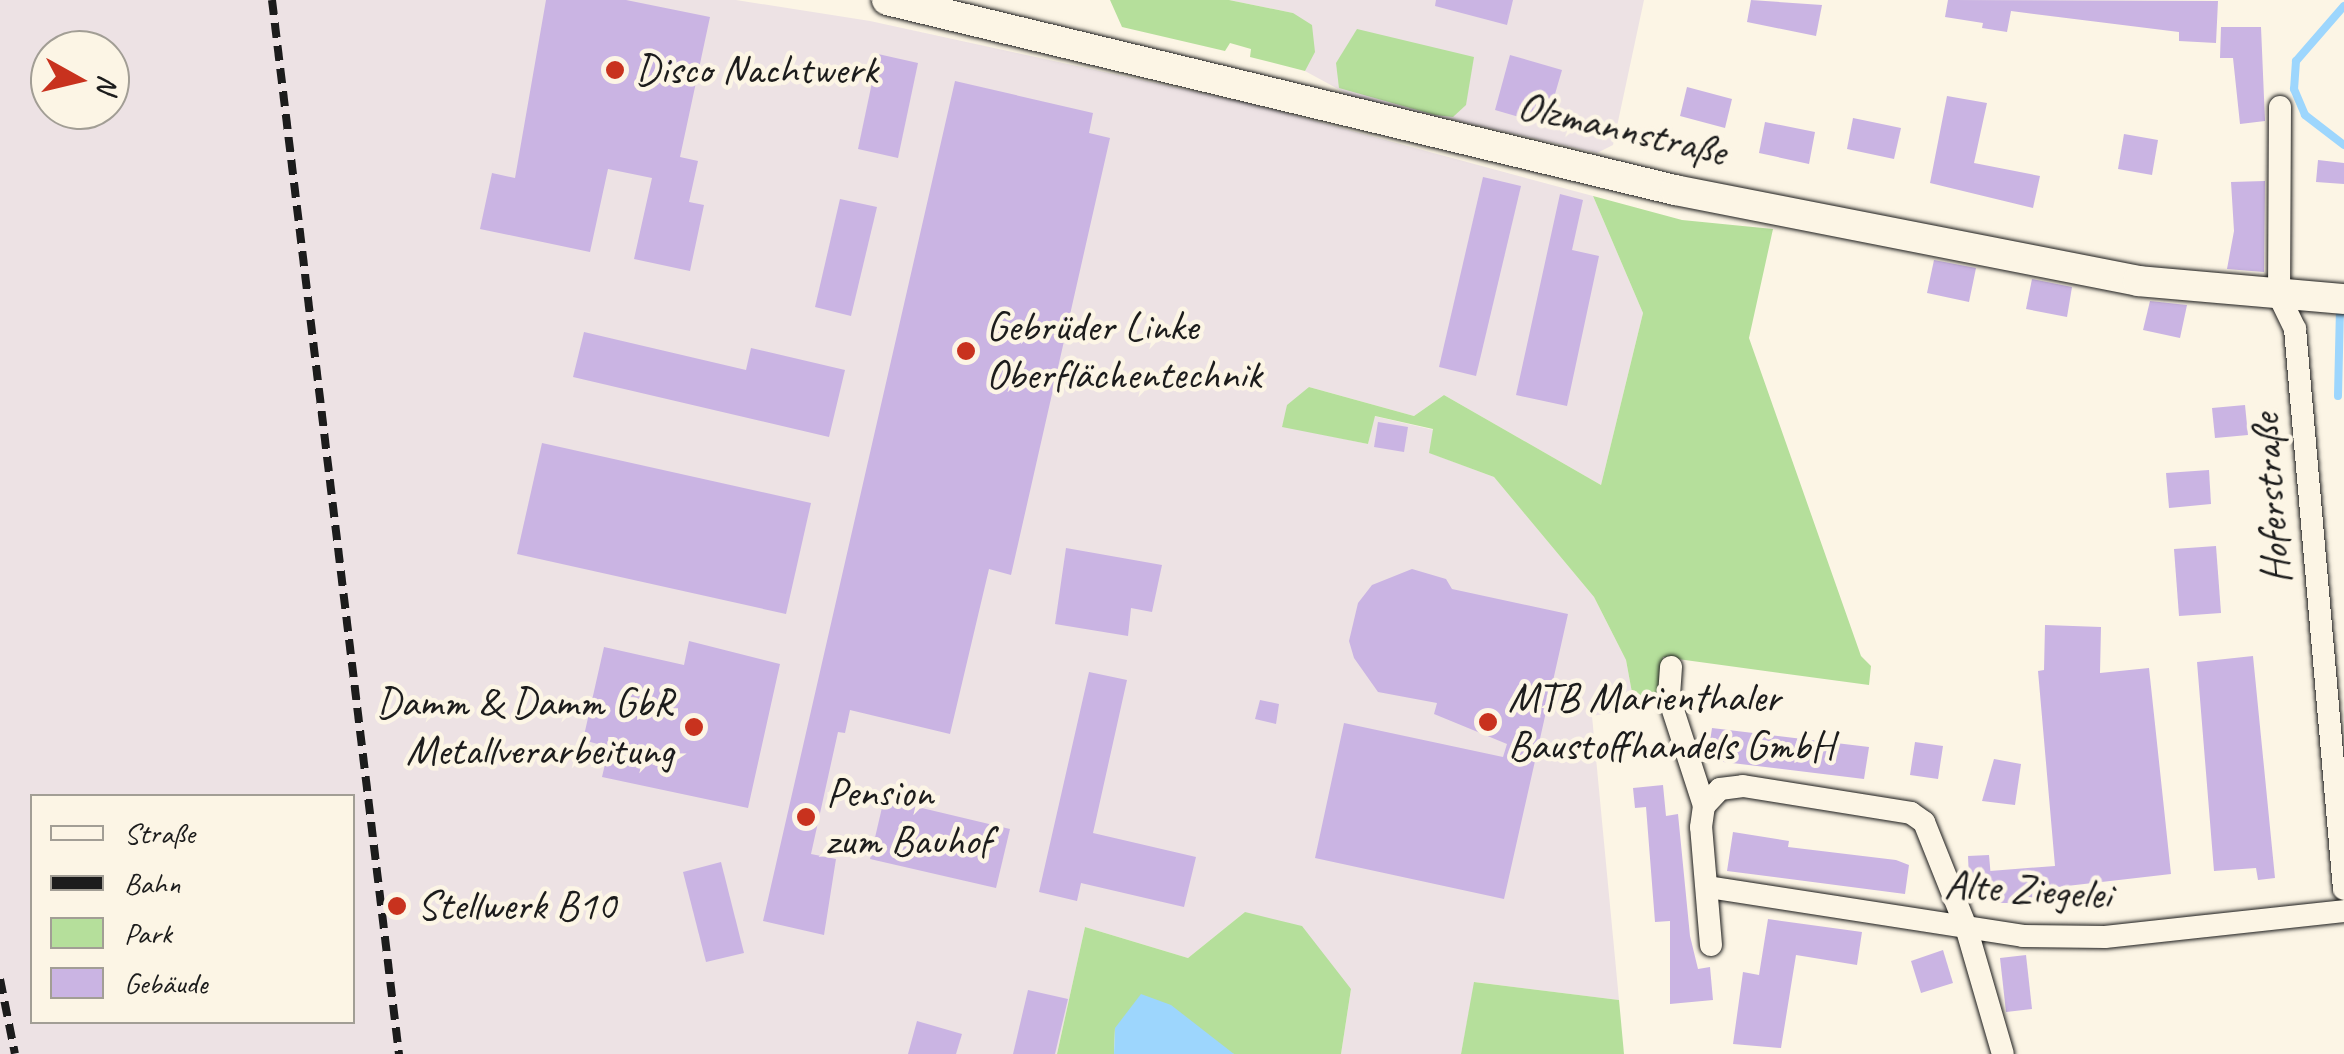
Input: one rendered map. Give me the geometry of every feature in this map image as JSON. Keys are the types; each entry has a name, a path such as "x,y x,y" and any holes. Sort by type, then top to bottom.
{"main road":[{"name":"Olzmannstraße","path":"886,0 1664,188 2138,281 2330,298"}],"street":[{"name":"Hoferstraße","path":"2280,107 2279,296 2296,328 2344,889"},
{"path":"1671,666 1670,698 1704,806 1711,945"},
{"name":"Alte Ziegelei","path":"1704,806 1720,789 1744,786 1910,813 1924,822 1966,927"},
{"name":"Alte Ziegelei","path":"1708,887 1966,927 2105,937 2344,911"},
{"path":"1966,927 2003,1054"}],"shaded area":[{"path":"0,0 736,0 870,21 1252,104 1593,196 1643,313 1601,485 1444,395 1414,416 1309,387 1282,426 1368,444 1374,416 1434,430 1430,453 1494,477 1594,597 1626,660 1635,709 1592,716 1619,1000 1475,982 1461,1054 1341,1054 1351,989 1245,912 1188,958 1085,927 1057,1054 0,1054"},
{"path":"1229,0 1644,0 1613,145 1597,153 1351,96 1305,71 1293,13"}],"green space":[{"path":"1110,0 1229,0 1293,13 1312,25 1315,52 1305,71 1250,57 1251,49 1230,43 1225,51 1122,27"},
{"path":"1357,29 1474,57 1466,105 1453,117 1435,115 1339,88 1336,63"},
{"path":"1593,196 1682,220 1773,229 1749,338 1861,656 1871,666 1869,685 1663,657 1659,702 1635,709 1626,660 1594,597 1494,477 1429,453 1433,429 1375,416 1368,444 1282,427 1287,405 1309,387 1414,416 1444,395 1601,485 1643,313"},
{"path":"1245,912 1302,926 1351,989 1341,1054 1234,1054 1115,1028 1114,1054 1057,1054 1085,927 1188,958"},
{"path":"1474,982 1619,1000 1624,1054 1461,1054"}],"water":[{"path":"1141,994 1171,1005 1234,1054 1114,1054 1115,1028"}],"building":[{"path":"546,0 626,0 710,17 680,157 698,161 689,202 704,205 690,271 634,259 652,178 608,169 590,252 480,229 492,173 515,178"},
{"path":"1436,0 1513,0 1507,25 1435,6"},
{"path":"1751,0 1822,5 1816,36 1747,22"},
{"path":"1948,0 2218,1 2216,43 2179,41 2179,32 2011,11 2007,32 1982,28 1983,23 1945,17"},
{"path":"2221,27 2261,27 2265,121 2240,124 2233,58 2220,58"},
{"path":"878,54 918,63 898,158 858,149"},
{"path":"1510,55 1562,70 1546,125 1495,110"},
{"name":"Gebrüder Linke Oberflächentechnik","path":"955,81 1093,113 1089,133 1110,138 1011,575 989,569 950,734 850,710 845,733 838,732 811,854 836,859 824,935 763,921"},
{"path":"1687,87 1732,99 1725,128 1680,116"},
{"path":"1947,96 1987,103 1974,163 2040,176 2033,208 1930,183"},
{"path":"1853,118 1901,128 1894,159 1847,149"},
{"path":"1765,122 1815,132 1809,164 1759,153"},
{"path":"2124,134 2158,140 2152,175 2118,169"},
{"path":"2318,160 2344,163 2344,184 2316,182"},
{"path":"1483,177 1521,186 1476,376 1439,367"},
{"path":"2265,181 2264,272 2227,269 2234,231 2231,182"},
{"path":"1560,194 1583,200 1572,250 1599,256 1567,406 1516,395"},
{"path":"840,199 877,207 851,316 815,307"},
{"path":"1934,260 1976,268 1969,302 1927,293"},
{"path":"2032,279 2072,287 2067,317 2026,309"},
{"path":"2150,301 2187,305 2180,338 2143,330"},
{"path":"584,332 746,370 751,348 845,370 829,437 573,377"},
{"path":"2245,405 2248,435 2215,438 2212,408"},
{"path":"1378,422 1408,427 1404,452 1374,447"},
{"path":"542,443 811,503 786,614 517,554"},
{"path":"2209,470 2211,504 2169,508 2166,473"},
{"path":"2216,546 2221,613 2179,616 2174,549"},
{"path":"1066,548 1162,565 1152,612 1131,608 1128,636 1055,624"},
{"name":"MTB Marienthaler Baustoffhandels GmbH","path":"1412,569 1446,579 1452,589 1568,614 1504,899 1315,858 1344,723 1503,757 1507,744 1434,714 1437,703 1378,692 1354,658 1349,641 1358,603 1372,585"},
{"path":"2045,625 2101,627 2100,673 2149,668 2171,874 2032,890 2033,903 1992,903 1990,871 2055,866 2038,671 2044,670"},
{"path":"689,641 780,664 748,808 602,777 609,747 583,740 604,647 684,665"},
{"path":"2253,656 2275,878 2258,880 2256,868 2214,871 2197,662"},
{"path":"1089,672 1127,680 1093,833 1196,857 1184,907 1081,883 1077,901 1039,892"},
{"path":"1260,700 1279,704 1276,724 1255,719"},
{"path":"1712,728 1869,747 1864,779 1707,760"},
{"path":"1915,742 1943,746 1938,779 1910,775"},
{"path":"1994,759 2021,764 2015,805 1982,801"},
{"path":"1663,785 1666,816 1678,814 1690,936 1698,969 1710,967 1713,1000 1670,1004 1670,921 1655,922 1646,807 1635,808 1633,788"},
{"path":"884,799 1010,829 996,888 870,859"},
{"path":"1733,832 1789,841 1788,847 1896,860 1909,865 1905,894 1727,871"},
{"path":"1989,855 1991,878 1969,879 1968,856"},
{"path":"721,862 744,953 706,962 683,872"},
{"path":"1768,919 1862,932 1857,965 1796,955 1781,1048 1733,1044 1743,972 1759,975"},
{"path":"1943,950 1953,983 1921,993 1911,961"},
{"path":"2026,955 2032,1009 2006,1012 2000,958"},
{"path":"1028,990 1068,999 1055,1054 1013,1054"},
{"path":"917,1021 962,1034 956,1054 908,1054"}],"waterway":[{"path":"2344,6 2296,61 2294,89 2305,115 2344,145"},
{"path":"2338,396 2340,307"}],"railway":[{"path":"272,0 399,1054"},
{"path":"0,979 15,1054"}],"place":[{"name":"Disco Nachtwerk","path":"615,70"},
{"name":"Gebrüder Linke Oberflächentechnik","path":"966,351"},
{"name":"MTB Marienthaler Baustoffhandels GmbH","path":"1488,722"},
{"name":"Damm & Damm GbR Metallverarbeitung","path":"694,727"},
{"name":"Pension zum Bauhof","path":"806,817"},
{"name":"Stellwerk B10","path":"397,906"}]}
